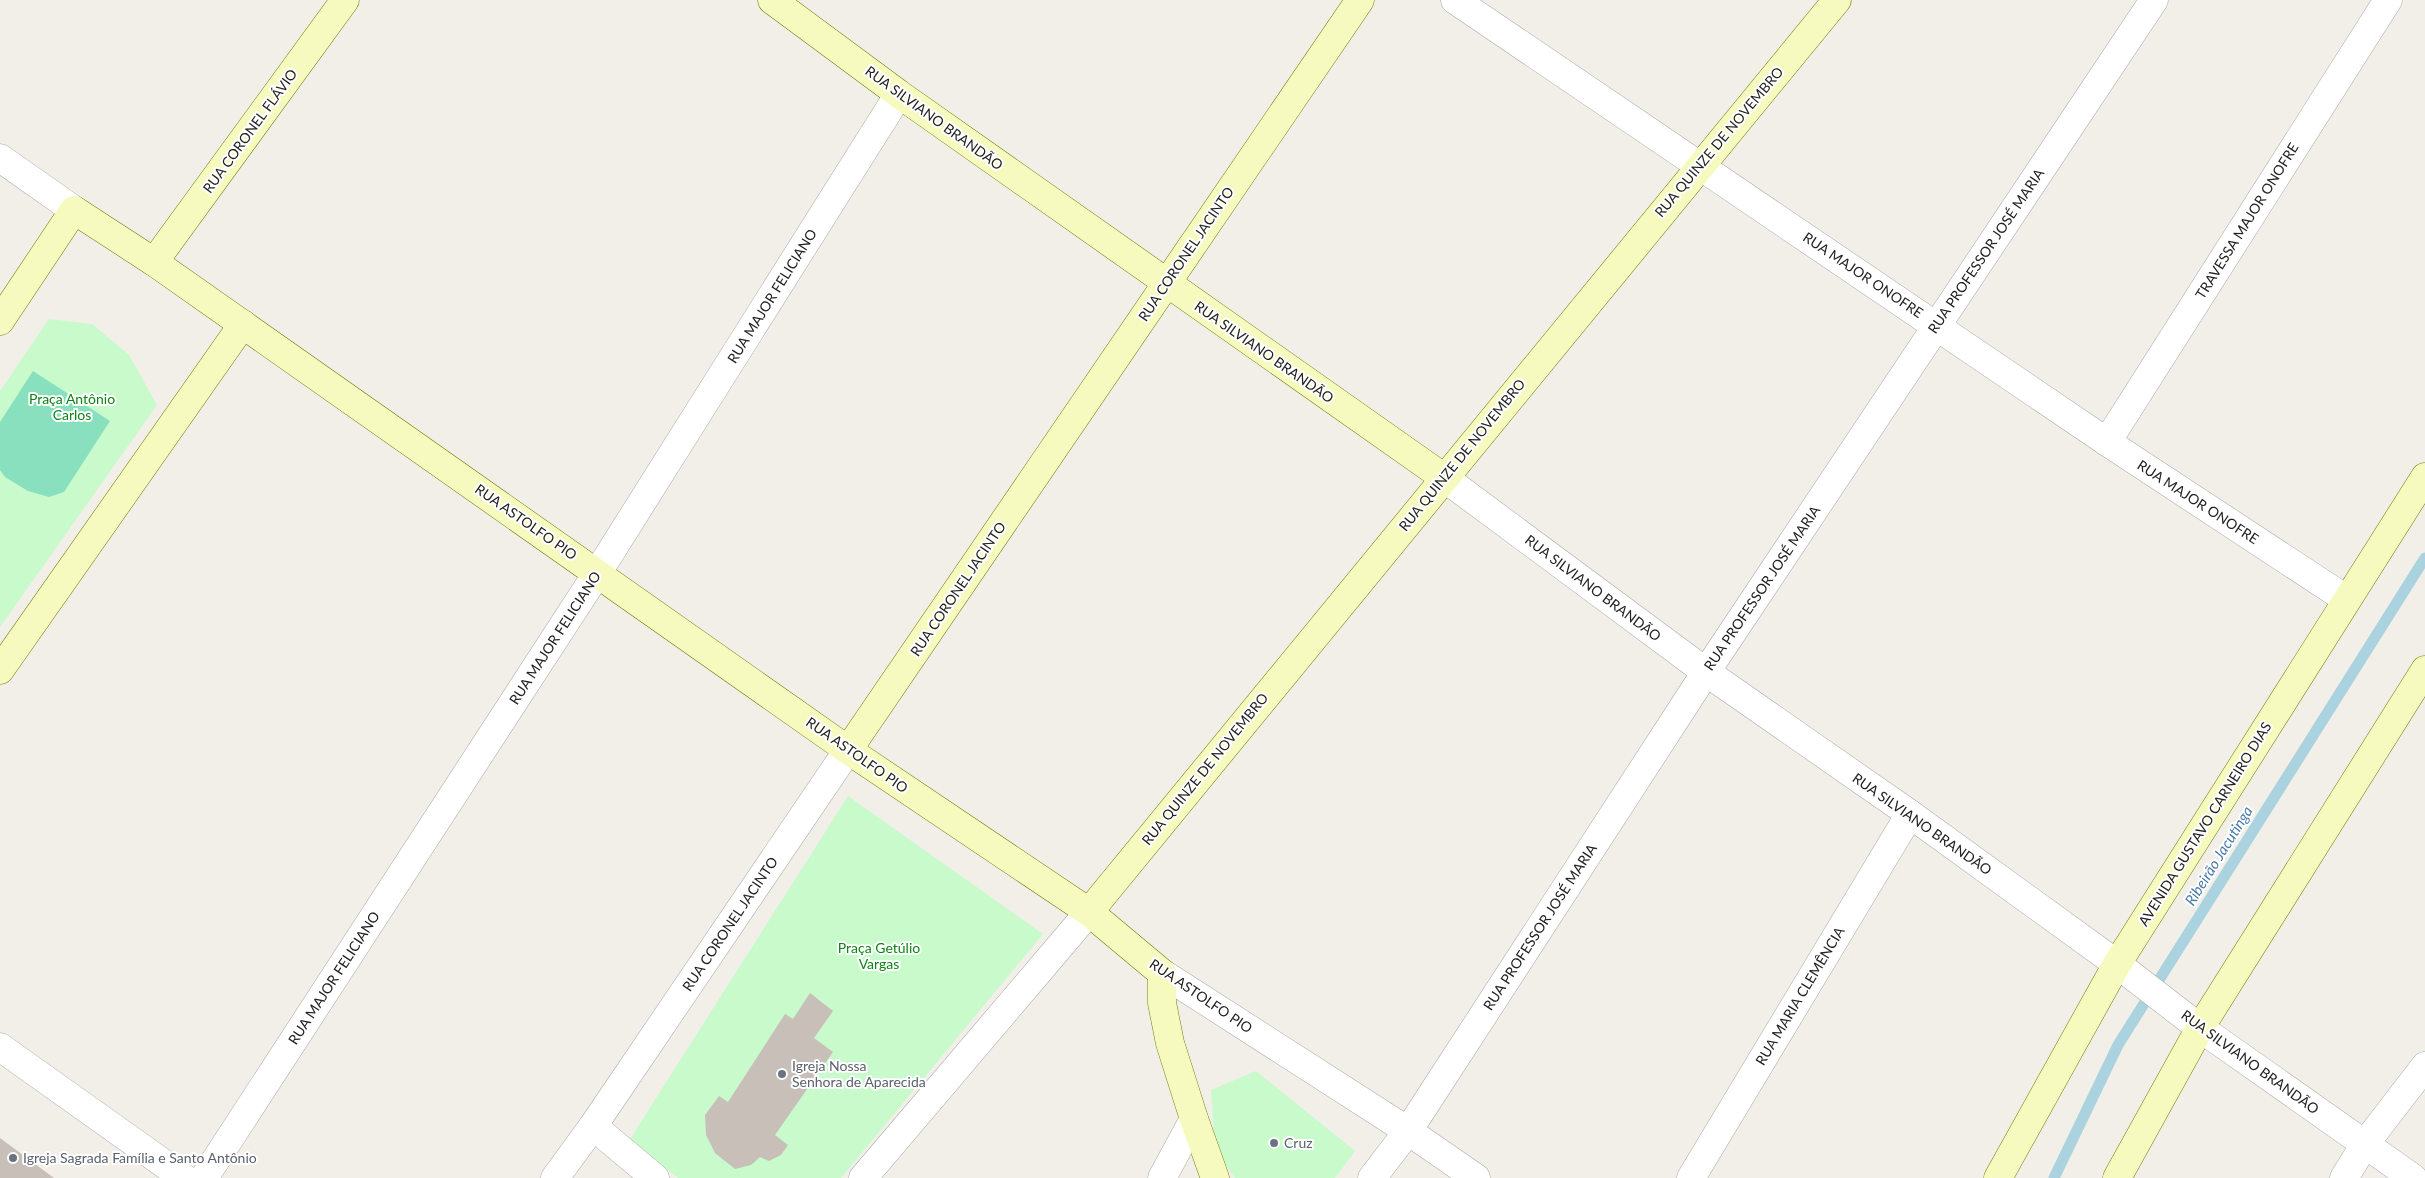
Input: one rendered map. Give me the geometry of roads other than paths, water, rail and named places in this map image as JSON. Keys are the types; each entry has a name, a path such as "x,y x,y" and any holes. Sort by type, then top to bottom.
{"street":[{"name":"RUA CORONEL FLÁVIO","path":"154,262 345,0"},
{"name":"RUA SILVIANO BRANDÃO","path":"772,0 899,94 1443,477 1706,672 1910,814 2125,970 2193,1023 2413,1178"},
{"name":"RUA CORONEL JACINTO","path":"555,1178 593,1126 1360,0"},
{"name":"RUA MAJOR ONOFRE","path":"1455,0 2107,442 2346,599"},
{"name":"RUA QUINZE DE NOVEMBRO","path":"1089,912 1443,477 1837,0"},
{"name":"RUA PROFESSOR JOSÉ MARIA","path":"1372,1178 1408,1131 1706,672 2154,0"},
{"name":"TRAVESSA MAJOR ONOFRE","path":"2107,442 2388,0"},
{"name":"RUA MAJOR FELICIANO","path":"204,1178 598,572 899,94"},
{"path":"0,158 243,324 0,670"},
{"path":"0,321 74,210"},
{"name":"RUA ASTOLFO PIO","path":"243,324 598,572 848,750 1089,912 1162,973 1408,1131 1476,1178"},
{"name":"AVENIDA GUSTAVO CARNEIRO DIAS","path":"1998,1178 2125,970 2346,599 2425,477"},
{"path":"2117,1178 2193,1023 2425,670"},
{"name":"RUA MARIA CLEMÊNCIA","path":"1691,1178 1910,814"},
{"path":"863,1178 1089,912"},
{"path":"1162,973 1162,1003 1170,1043 1215,1178"},
{"path":"0,1047 184,1178"},
{"path":"2344,1178 2364,1144 2425,1066"},
{"path":"1162,1178 1194,1119"},
{"path":"593,1126 655,1178"}],"waterway":[{"name":"Ribeirão Jacutinga","path":"2054,1178 2118,1045 2425,558"}],"place":[{"name":"Igreja Nossa Senhora de Aparecida","path":"782,1074"},
{"name":"Cruz","path":"1274,1143"},
{"name":"Igreja Sagrada Família e Santo Antônio","path":"13,1158"}],"park label":[{"name":"Praça Antônio Carlos","path":"72,408"},
{"name":"Praça Getúlio Vargas","path":"879,956"}]}
